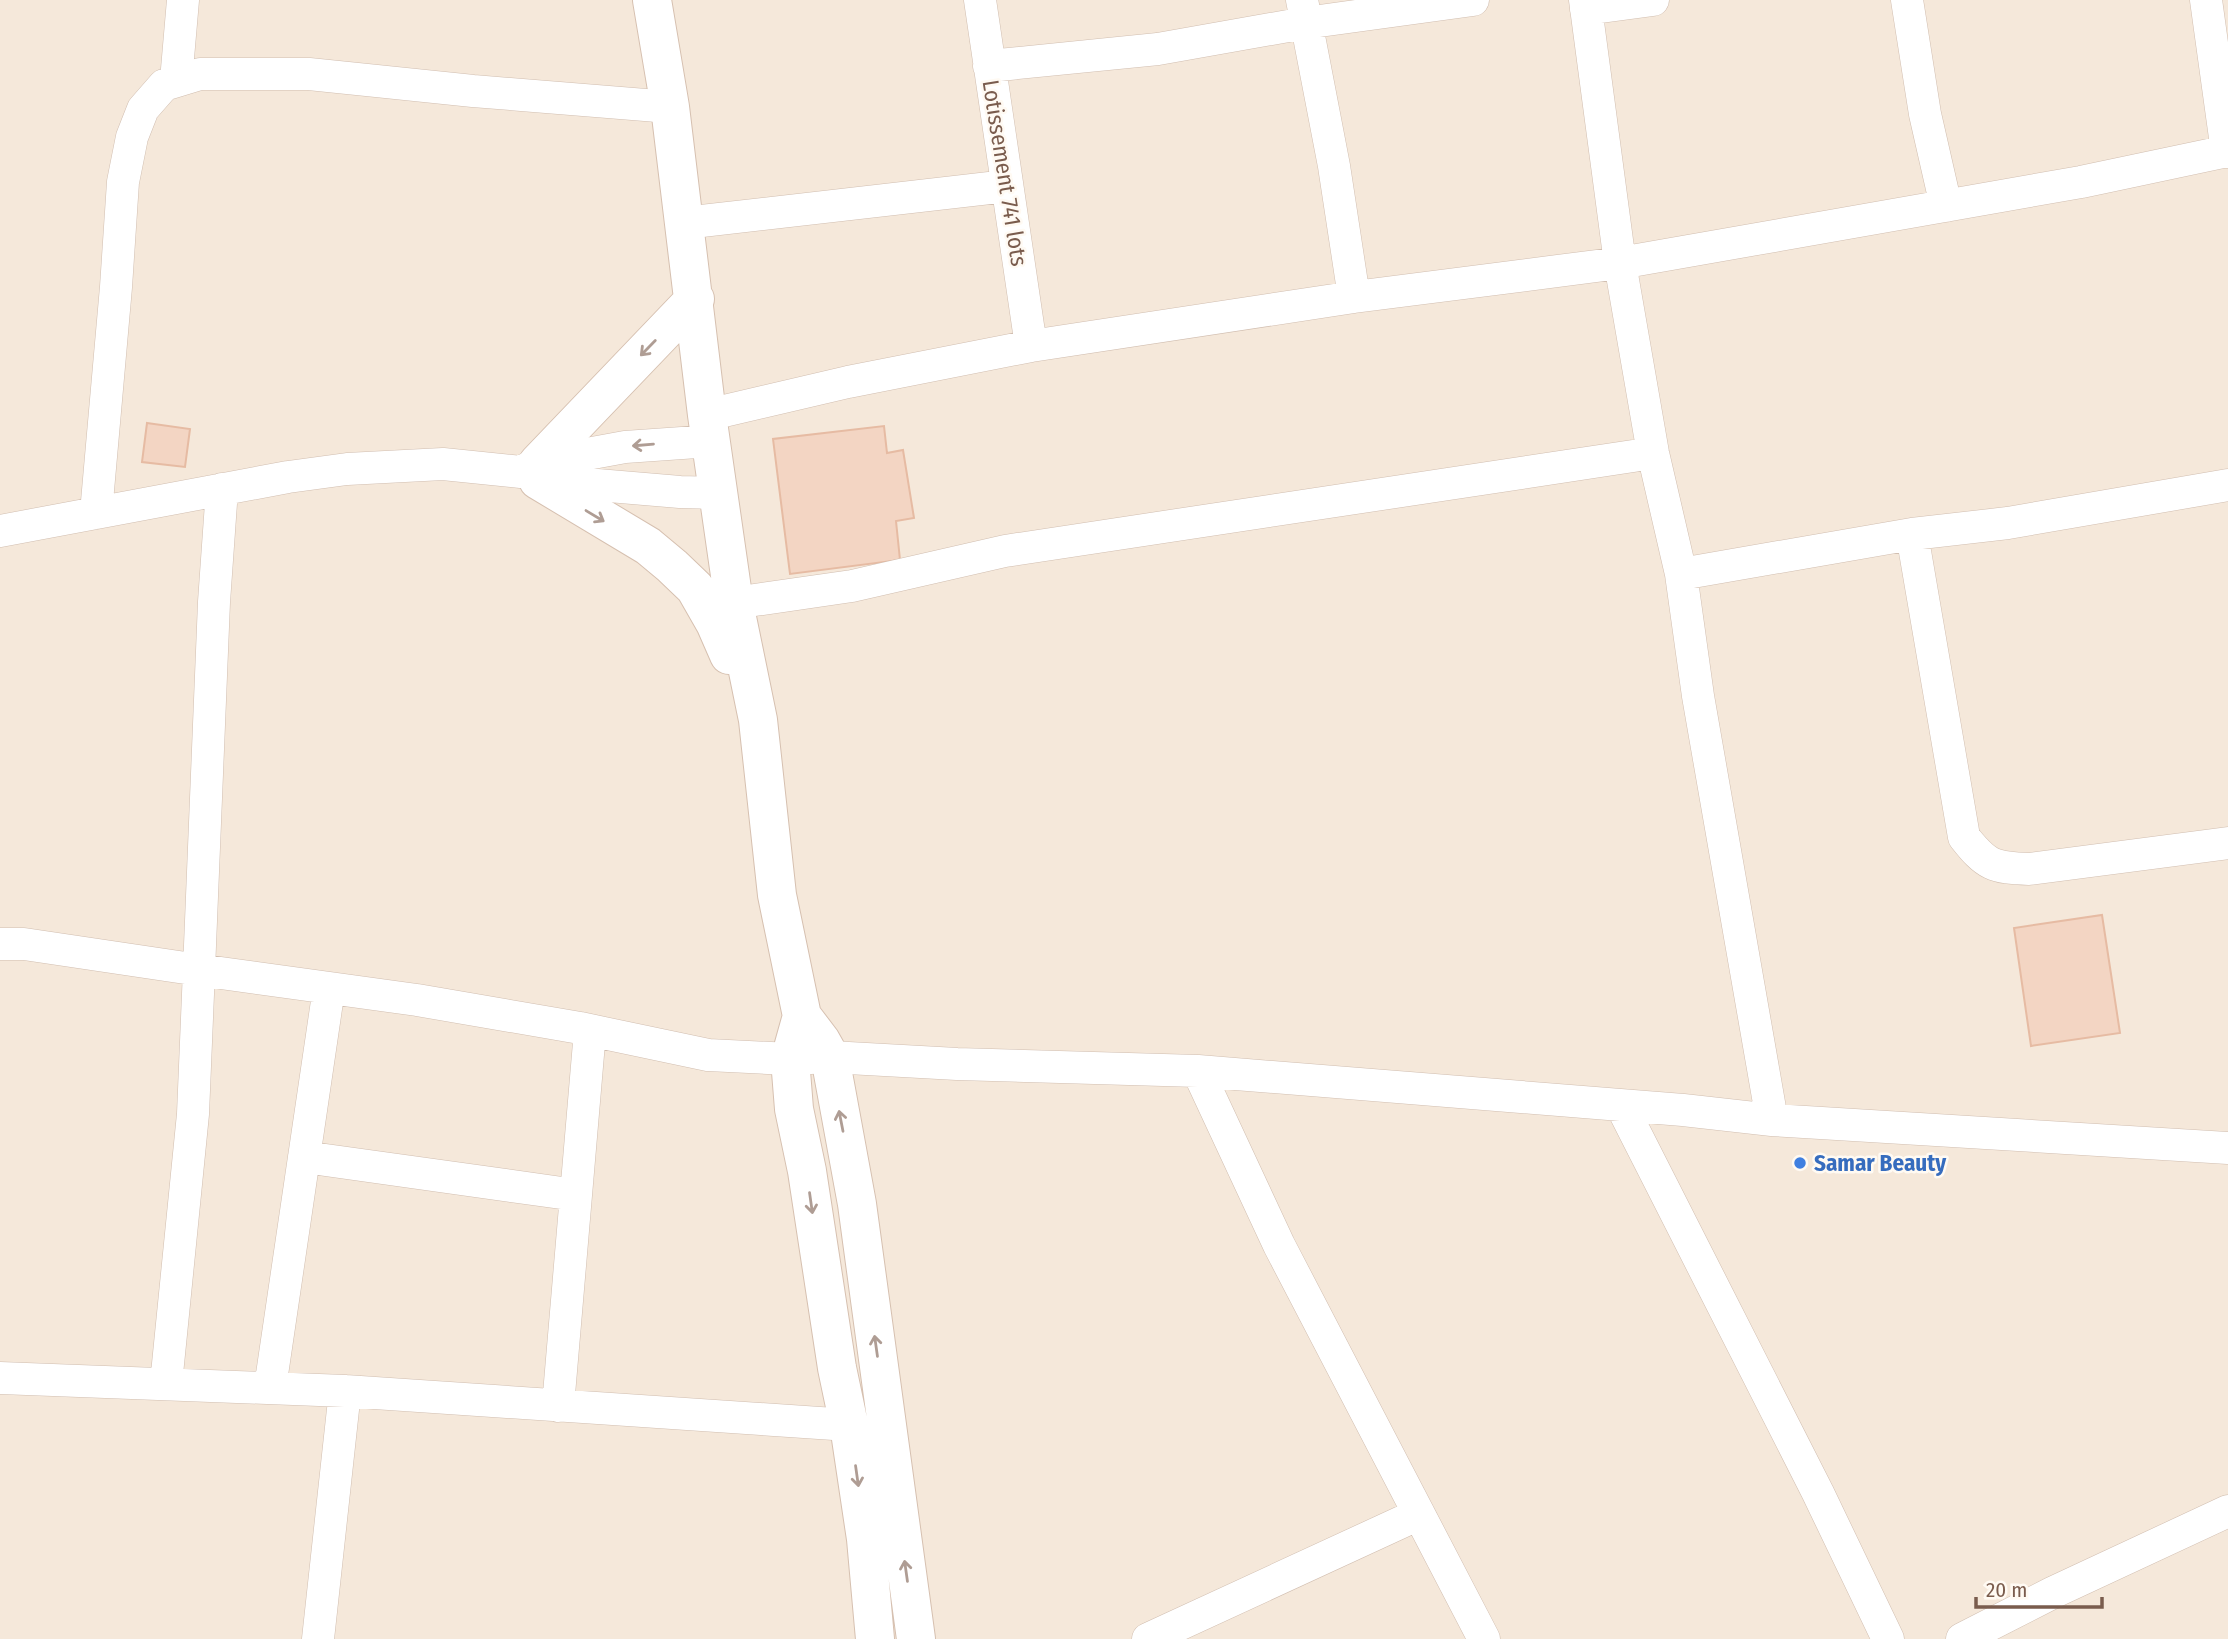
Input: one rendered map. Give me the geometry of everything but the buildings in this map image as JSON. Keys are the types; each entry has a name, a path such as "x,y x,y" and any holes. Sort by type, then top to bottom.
{"street":[{"path":"176,81 183,0"},
{"path":"652,0 670,107 709,428 734,603 758,720 777,895 802,1016 830,1057 857,1204 915,1639"},
{"name":"Lotissement 741 lots","path":"980,0 1031,346"},
{"path":"989,66 1158,49 1304,11 1473,0"},
{"path":"1653,0 1586,5 1619,262 1653,453 1681,574 1698,696 1772,1120"},
{"path":"1907,0 1925,114 1946,206"},
{"path":"532,472 709,428 848,382 1031,346 1354,297 1619,262 1946,206 2227,152 2206,0"},
{"path":"1304,11 1334,166 1354,297"},
{"path":"96,513 115,301 122,182 132,137 143,109 164,85 200,74 309,74 670,107"},
{"path":"684,223 1007,186"},
{"path":"532,472 695,299"},
{"path":"734,603 852,586 1004,551 1653,453"},
{"path":"0,531 222,489 347,469 443,464 532,472 667,491 718,493"},
{"path":"532,472 648,546 695,588 715,623 758,720"},
{"path":"1681,574 1912,534 2008,523 2228,485"},
{"path":"166,1384 193,1114 214,602 222,489"},
{"path":"1912,534 1964,837 1979,856 2000,868 2029,869 2228,843"},
{"path":"0,944 24,944 417,1000 708,1055 1198,1071 1621,1105 1772,1120 2228,1148"},
{"path":"270,1388 329,988"},
{"path":"802,1016 790,1059 794,1109 807,1171 822,1280 849,1426 866,1539 875,1639"},
{"path":"558,1406 590,1031"},
{"path":"1198,1071 1279,1245 1484,1639"},
{"path":"1621,1105 1818,1493 1888,1639"},
{"path":"303,1157 576,1195"},
{"path":"0,1378 345,1391 849,1426"},
{"path":"318,1639 345,1391"},
{"path":"1962,1639 2052,1593 2228,1511"},
{"path":"1148,1639 1419,1514"}],"shaded area":[{"path":"0,0 2228,0 2228,1639 0,1639"}],"place":[{"name":"Samar Beauty","path":"1800,1163"}]}
